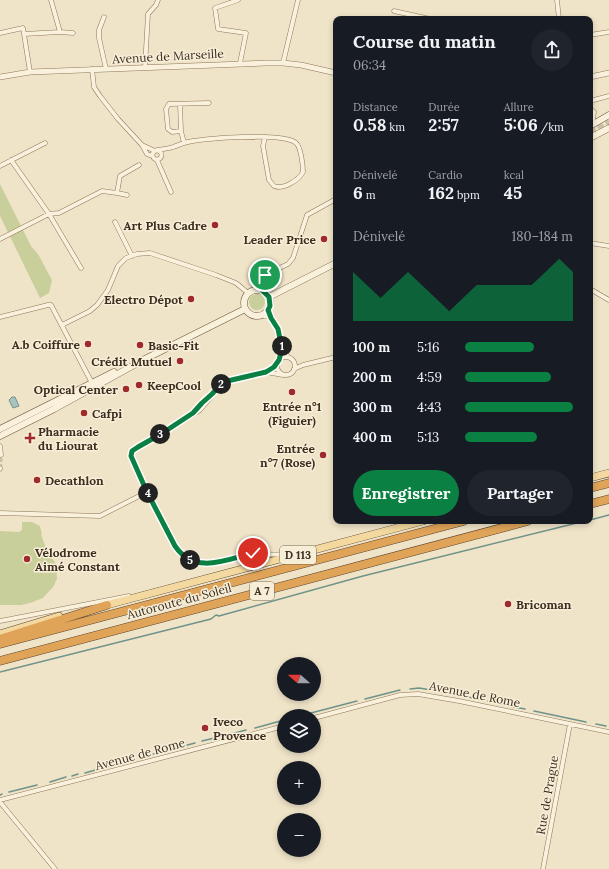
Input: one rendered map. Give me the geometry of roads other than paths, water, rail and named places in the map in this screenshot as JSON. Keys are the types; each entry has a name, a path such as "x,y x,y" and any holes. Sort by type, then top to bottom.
{"highway":[{"path":"593,487 609,483"},
{"path":"593,503 609,500"},
{"path":"593,508 609,505"},
{"name":"Autoroute du Soleil","path":"0,644 453,524"},
{"name":"Autoroute du Soleil","path":"0,661 516,524"},
{"path":"0,639 107,605"}],"main road":[{"path":"593,123 609,115"},
{"path":"593,136 609,128"},
{"path":"269,297 333,265"},
{"path":"254,290 262,290 269,297 270,306 262,315 254,316 245,309 244,301 248,294 254,290"},
{"path":"0,436 54,409 145,359 245,309"},
{"path":"0,429 114,372 145,359"},
{"path":"593,477 609,473"},
{"name":"D 113","path":"0,634 67,614 173,588 412,524"}],"street":[{"path":"51,0 60,32"},
{"path":"145,67 148,14 156,5 158,0"},
{"path":"238,0 215,8 218,29 246,33 240,63"},
{"path":"283,63 298,0"},
{"path":"557,0 559,16"},
{"path":"394,11 416,16"},
{"path":"104,17 99,30 99,38 106,69"},
{"path":"0,33 23,28 30,72"},
{"path":"24,34 60,32 73,33"},
{"path":"593,35 609,32"},
{"name":"Avenue de Marseille","path":"0,77 30,72 240,63 283,63 333,72"},
{"path":"92,69 94,87 97,92 118,119 142,145 147,154 157,160 171,192"},
{"path":"593,76 609,73"},
{"path":"593,100 608,96"},
{"path":"181,131 169,131 166,109 169,104 209,102"},
{"path":"180,104 181,131 184,143"},
{"path":"152,156 156,151 184,143 210,138 265,137 291,140 298,146 303,172 298,179 281,188 274,186 269,180 263,146 265,137"},
{"path":"0,166 45,142"},
{"path":"142,145 156,151 160,151 162,156"},
{"path":"157,160 172,147"},
{"path":"11,160 49,214 81,268"},
{"path":"117,193 120,176 139,164"},
{"path":"0,239 49,214 60,213 102,191 127,195"},
{"path":"254,290 265,275 288,264 293,258 307,215 333,201"},
{"path":"115,222 132,256"},
{"path":"593,243 609,246"},
{"path":"62,325 90,311 97,305 108,290 118,266 126,258 145,253 156,255 232,281 248,294"},
{"path":"260,282 262,290"},
{"path":"593,291 609,300"},
{"path":"0,317 51,305 92,383"},
{"path":"268,310 278,329 282,349 294,362 302,364"},
{"path":"262,315 271,318"},
{"path":"282,349 278,362 280,373 287,375"},
{"path":"266,372 281,358 288,357"},
{"path":"333,358 302,364 287,375 266,372 227,381 212,394 204,406 132,451 131,456 147,492 175,546 184,556 196,562 206,564 253,553 284,554 358,539"},
{"path":"294,362 294,369"},
{"path":"0,446 1,454"},
{"path":"0,513 100,516 147,492"},
{"path":"0,621 173,588"},
{"name":"Avenue de Rome","path":"321,716 400,696 418,694 609,732"},
{"name":"Rue de Prague","path":"543,869 570,724"},
{"name":"Avenue de Rome","path":"0,801 277,728"},
{"path":"0,801 55,869"}],"water":[{"path":"12,397 15,397 19,406 13,408 9,400"}],"waterway":[{"path":"593,519 609,515"},
{"path":"0,672 211,619 216,615 219,616 363,576 573,524"},
{"path":"410,689 419,688 438,691"},
{"path":"365,699 400,690"},
{"path":"447,693 458,695"},
{"path":"464,696 477,699"},
{"path":"321,710 357,701"},
{"path":"488,701 503,704"},
{"path":"509,706 525,709"},
{"path":"534,711 586,722"},
{"path":"255,728 277,722"},
{"path":"596,724 606,726"},
{"path":"231,734 246,730"},
{"path":"202,741 223,736"},
{"path":"142,757 195,743"},
{"path":"129,761 134,759"},
{"path":"85,773 123,762"},
{"path":"72,776 78,774"},
{"path":"50,782 66,777"},
{"path":"9,792 37,785"}],"tunnel":[{"path":"593,130 609,121"},
{"path":"0,468 1,455"}],"place":[{"name":"Art Plus Cadre","path":"215,225"},
{"name":"Leader Price","path":"324,239"},
{"name":"Electro Dépot","path":"191,299"},
{"name":"A.b Coiffure","path":"88,344"},
{"name":"Basic-Fit","path":"140,345"},
{"name":"Crédit Mutuel","path":"180,361"},
{"name":"KeepCool","path":"139,385"},
{"name":"Optical Center","path":"126,389"},
{"name":"Entrée n°1 (Figuier)","path":"292,392"},
{"name":"Cafpi","path":"84,413"},
{"name":"Pharmacie du Liourat","path":"30,438"},
{"name":"Entrée n°7 (Rose)","path":"323,455"},
{"name":"Decathlon","path":"37,480"},
{"name":"Vélodrome Aimé Constant","path":"27,559"},
{"name":"Bricoman","path":"508,604"},
{"name":"Iveco Provence","path":"205,728"}]}
